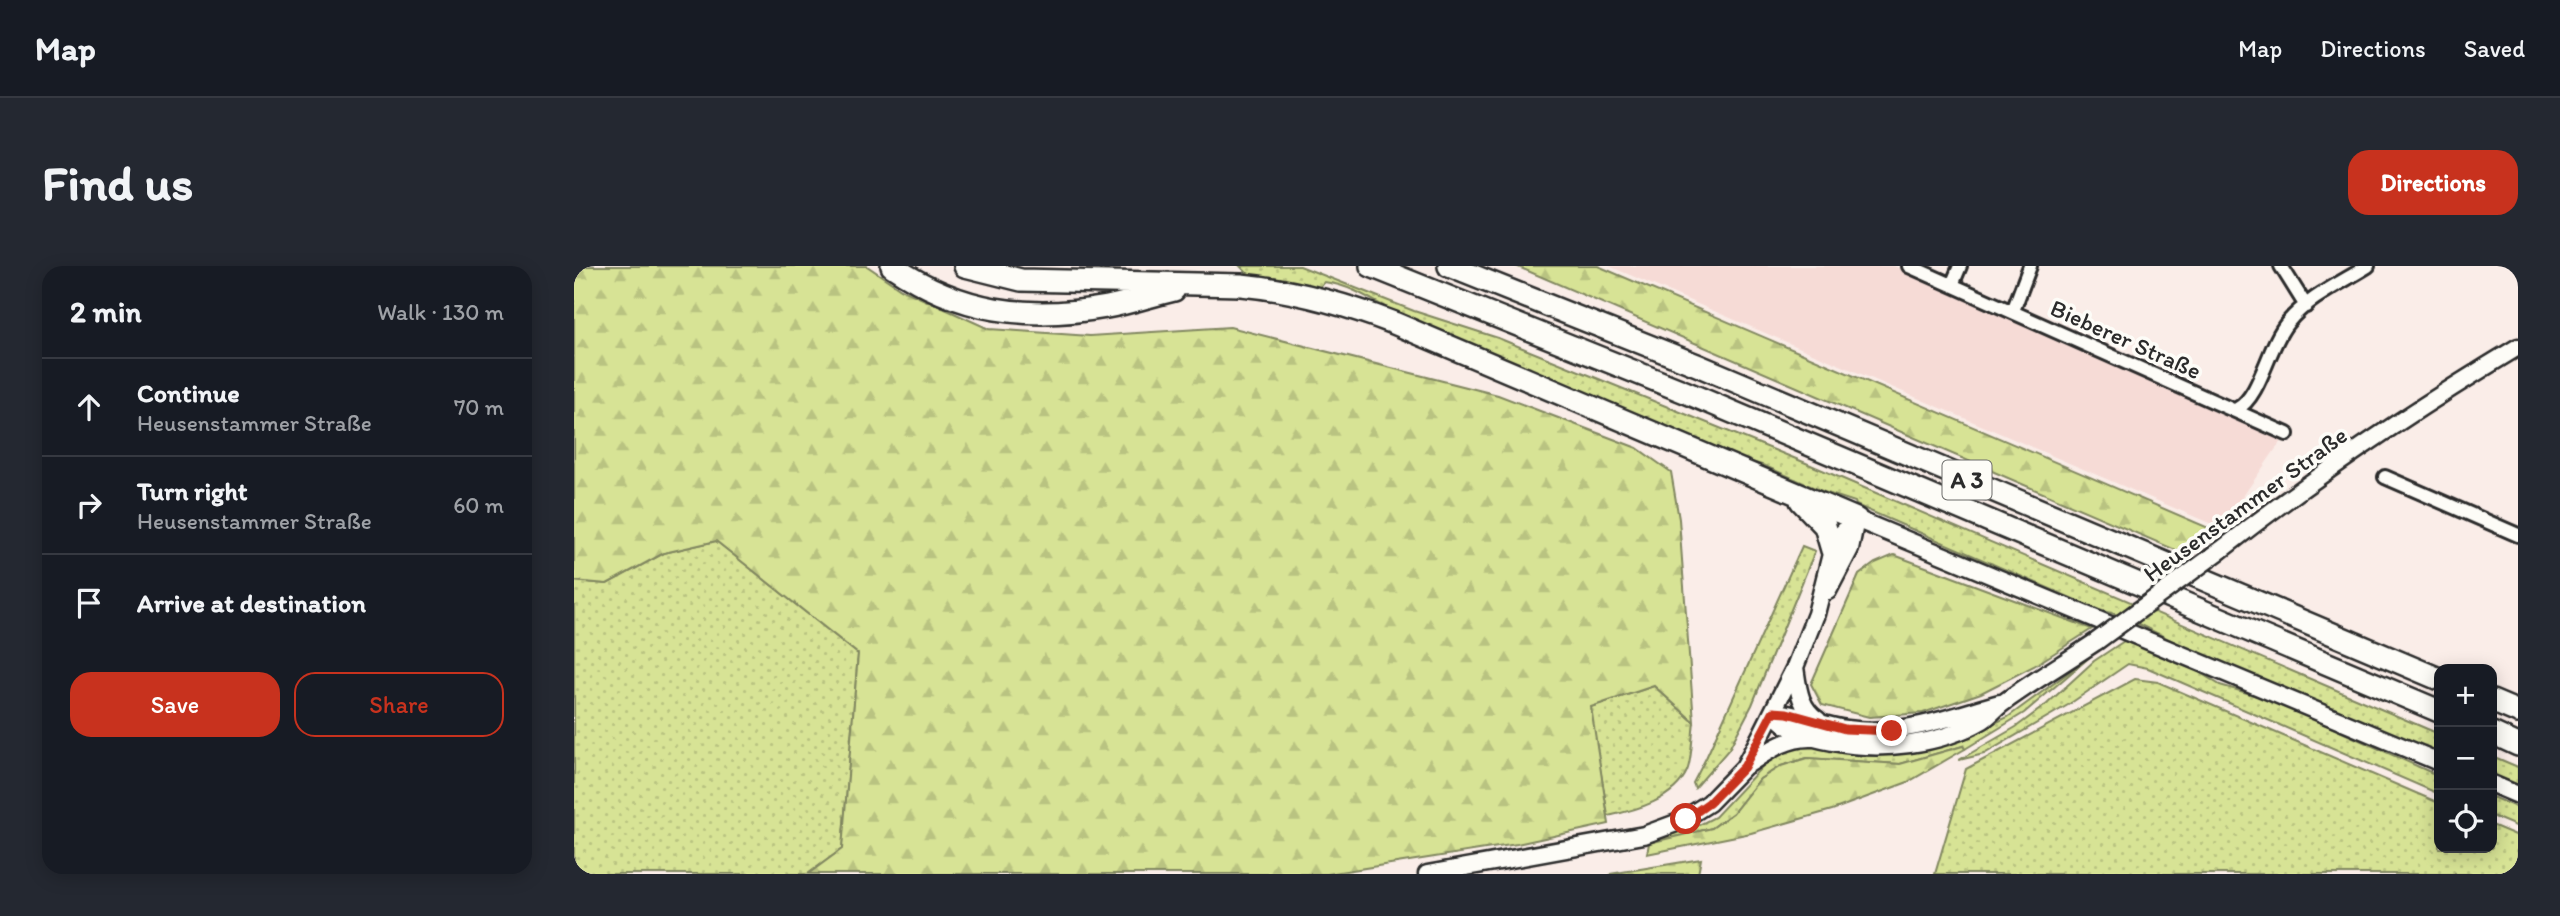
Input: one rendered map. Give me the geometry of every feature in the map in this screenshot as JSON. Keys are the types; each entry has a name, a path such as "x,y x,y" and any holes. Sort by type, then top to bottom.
{"highway":[{"path":"892,266 926,287 955,299 1021,314 1047,315 1109,307 1204,283"},
{"name":"A 3","path":"1371,266 1685,392 2434,709"},
{"name":"A 3","path":"1449,266 1697,365 2434,677"},
{"path":"973,268 1035,281 1204,283 1272,288 1315,296 1353,308 1856,519"},
{"path":"1794,495 1821,521 1841,550"},
{"path":"2497,703 2518,712"},
{"path":"2497,735 2518,745"}],"main road":[{"name":"Heusenstammer Straße","path":"1773,712 1781,723 1788,727 1823,732 1871,732 1929,725 2003,703 2097,642 2280,504 2361,448 2518,347"},
{"path":"1744,767 1795,667 1841,550 1839,536 1856,519 2434,760"},
{"path":"1841,550 1866,539 1889,534"},
{"path":"1427,874 1614,841 1662,829 1686,819 1709,803 1744,767 1784,743 1823,732 1805,709 1795,667"},
{"path":"2497,786 2518,795"}],"street":[{"name":"Bieberer Straße","path":"1909,266 2236,409 2287,434"},
{"path":"1952,285 1961,266"},
{"path":"2013,311 2030,266"},
{"path":"2281,266 2306,306"},
{"path":"2236,409 2248,402 2282,330 2306,306 2368,266"},
{"path":"2385,477 2518,535"}],"shaded area":[{"path":"1609,266 1894,266 2284,437 2221,528"}],"green space":[{"path":"574,266 867,266 901,289 989,329 1090,336 1230,327 1498,395 1637,448 1671,472 1679,519 1694,722 1654,686 1591,707 1609,824 1517,844 1327,874 808,874 842,849 858,654 716,541 664,553 607,584 574,581"},
{"path":"1240,266 1300,266 1414,311 1498,338 1806,463 2434,732 2434,752 2187,648 2122,616 2099,610 1856,505 1855,502 1824,492 1765,466 1732,456 1615,404 1586,395 1474,349 1347,288 1324,282 1320,287 1312,287 1247,273"},
{"path":"1516,266 1598,266 2218,532 2180,552"},
{"path":"716,541 858,654 842,849 808,874 574,874 574,581 607,584 664,553"},
{"path":"1802,546 1815,551 1752,705 1729,749 1695,788 1693,783"},
{"path":"1894,555 2092,629 2034,666 1981,693 1923,713 1869,717 1822,705 1811,684 1859,575 1875,563"},
{"path":"2124,641 2186,664 2220,685 2271,700 2434,774 2434,792 2148,668 2128,664 2068,705 1984,754 1959,760 2016,727 2047,704 2094,661"},
{"path":"2091,656 2024,713 1965,749 1963,746 1900,764 1807,758 1781,766 1760,779 1733,813 1712,828 1649,843 1715,817 1775,753 1808,744 1870,754 1969,735 2008,717"},
{"path":"2135,679 2158,682 2434,801 2434,853 2497,853 2497,827 2518,836 2518,874 1935,874 1966,769"},
{"path":"1654,686 1694,722 1689,766 1681,781 1664,796 1642,807 1608,816 1590,707"},
{"path":"1963,746 1965,749 1908,782 1832,810 1751,833 1647,854 1649,843 1712,828 1733,813 1760,779 1781,766 1807,758 1900,764"},
{"path":"2497,758 2518,767 2518,787 2497,778"},
{"path":"2497,799 2518,808 2518,827 2497,818"},
{"path":"1701,859 1698,874 1610,874"}],"route":[{"path":"1686,819 1709,803 1744,767 1773,712 1787,713 1845,729 1892,731"}]}
